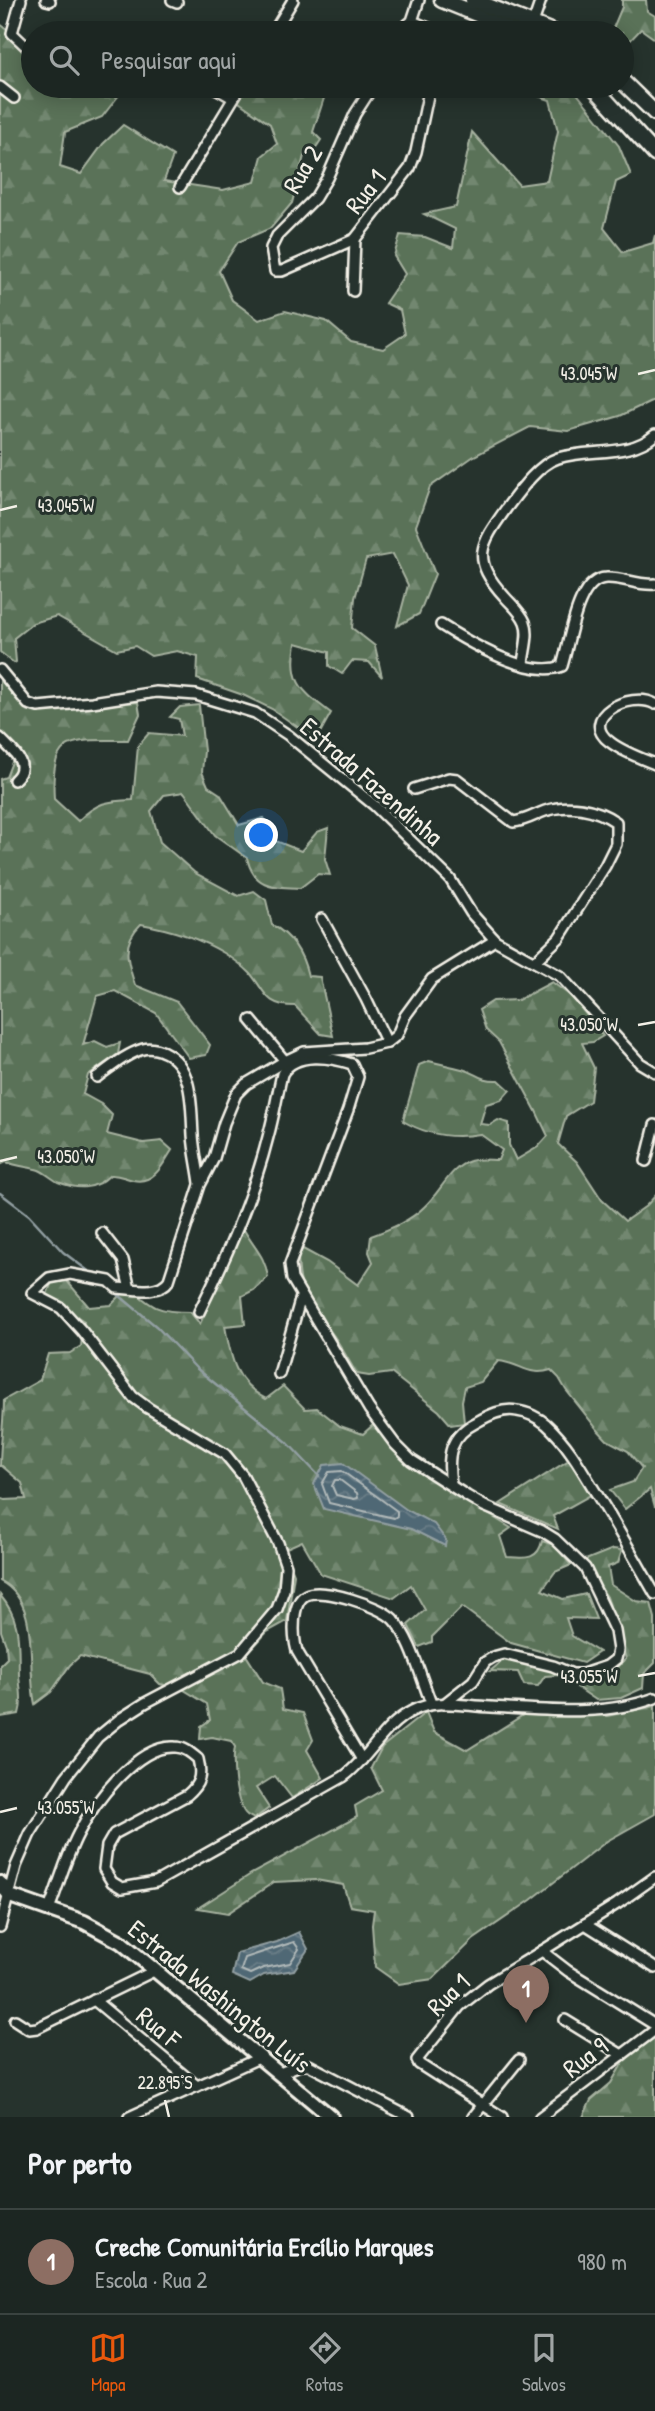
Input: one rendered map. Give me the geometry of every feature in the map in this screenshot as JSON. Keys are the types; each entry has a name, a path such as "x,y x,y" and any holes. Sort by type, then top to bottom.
{"main road":[{"path":"442,0 506,21"},
{"path":"473,0 514,21"},
{"path":"634,93 655,113"},
{"path":"604,98 653,150"}],"street":[{"path":"21,0 12,33 21,42"},
{"path":"280,21 293,0"},
{"path":"412,21 419,0"},
{"path":"531,21 541,0"},
{"path":"0,87 14,98"},
{"path":"180,187 233,98"},
{"name":"Rua 2","path":"275,271 271,248 277,236 315,198 365,98"},
{"name":"Rua 1","path":"275,271 282,271 355,239 410,168 427,98"},
{"path":"353,292 355,239"},
{"path":"523,664 526,623 483,569 482,548 487,536 511,502 542,467 556,459 630,448 655,435"},
{"path":"441,625 498,657 546,669 562,666 580,603 593,581 614,578 642,585 655,584"},
{"name":"Estrada Fazendinha","path":"0,670 28,704 38,706 92,702 156,692 196,695 255,713 338,774 450,879 471,913 495,940 560,976 640,1063 655,1072"},
{"path":"653,700 622,702 609,709 602,717 600,725 609,742 655,764"},
{"path":"0,738 20,760 20,775 14,780"},
{"path":"414,789 449,778 457,779 513,822 523,821 566,805 607,816 616,822 616,844 606,866 559,938 534,961"},
{"path":"322,919 366,999 387,1044"},
{"path":"0,1927 16,1866 30,1834 66,1777 98,1737 145,1703 240,1653 277,1609 284,1590 286,1566 243,1476 225,1454 133,1397 61,1308 32,1293 55,1276 70,1274 109,1281 117,1289 156,1289 165,1286 200,1185 214,1158 236,1094 246,1084 304,1052 387,1044 397,1035 405,1016 432,979 495,940"},
{"path":"251,1020 285,1061"},
{"path":"97,1077 127,1056 144,1049 155,1048 171,1055 179,1063 192,1099 193,1136 200,1185"},
{"path":"199,1312 224,1262 245,1206 268,1139 282,1074 286,1067 303,1058 352,1064 358,1077 290,1264 292,1279 369,1409 395,1444 411,1460 484,1506 542,1531 575,1557 585,1568 604,1604 615,1630 618,1650 615,1659 607,1666 583,1674 572,1674 516,1655 493,1657 485,1662 473,1681 444,1704"},
{"path":"646,1161 655,1125"},
{"path":"102,1233 123,1260 130,1289"},
{"path":"279,1374 301,1297"},
{"path":"451,1484 448,1460 450,1450 461,1433 474,1423 499,1412 517,1410 536,1417 546,1424 574,1457 655,1594"},
{"path":"362,1760 297,1651 297,1604 303,1597 315,1592 363,1601 393,1618 403,1631 431,1703"},
{"path":"49,1909 79,1833 107,1790 145,1755 161,1749 174,1746 186,1750 198,1759 201,1773 196,1787 187,1795 114,1834 107,1846 104,1869 112,1882 122,1888 156,1882 343,1777 393,1725 410,1712 431,1703 595,1710 632,1706 655,1698"},
{"path":"655,1877 542,1951 655,2028"},
{"path":"0,1883 10,1896"},
{"name":"Estrada Washington Luís","path":"10,1896 49,1909 111,1936 240,2039 331,2117"},
{"path":"585,1924 655,1968"},
{"name":"Rua 1","path":"483,2105 419,2064 417,2060 460,2007 488,1984 542,1951"},
{"name":"Rua F","path":"15,2020 29,2029 37,2028 156,1970"},
{"name":"Rua F","path":"94,2000 197,2086"},
{"path":"565,2020 622,2056"},
{"name":"Rua 9","path":"540,2117 655,2028"},
{"path":"129,2117 259,2058"},
{"path":"473,2117 519,2060"},
{"path":"280,2073 300,2065 309,2065 409,2117"},
{"path":"483,2105 502,2117"}],"green space":[{"path":"622,0 646,0 647,11 655,16 655,39 641,29 634,36 634,21 616,21"},
{"path":"0,24 21,39 21,98 117,98 102,117 65,132 60,167 81,174 103,144 123,125 173,156 164,181 223,190 255,182 262,156 277,144 270,124 236,100 237,98 324,98 313,132 321,140 313,152 305,152 292,203 271,228 238,242 219,271 232,300 259,320 285,311 326,321 351,342 383,349 405,334 400,310 385,303 405,274 394,256 400,235 425,237 453,248 455,229 424,214 456,207 472,132 519,185 547,181 558,131 550,100 544,98 581,98 619,146 631,175 616,182 604,228 623,252 653,243 655,235 655,399 620,416 568,431 530,427 474,456 430,487 416,526 435,574 419,614 397,626 408,585 393,554 366,559 355,598 352,628 375,646 382,677 369,662 352,661 342,674 329,666 329,652 296,643 296,677 305,691 331,713 316,740 272,709 243,695 197,679 198,657 177,651 151,656 135,646 117,650 57,616 33,623 14,638 16,662 0,652"},
{"path":"0,675 33,711 138,702 140,714 128,740 79,741 61,751 56,762 54,799 78,821 103,804 133,800 138,746 149,733 182,736 179,719 170,717 180,707 199,705 204,751 202,772 208,786 220,794 239,825 264,818 271,830 257,829 261,845 276,841 301,851 317,832 328,828 325,859 330,875 318,874 300,888 281,887 266,884 254,875 247,858 215,835 184,792 164,795 151,811 160,842 195,873 238,896 254,891 266,900 272,925 296,946 308,976 320,977 333,1036 321,1034 295,1006 272,1001 250,973 224,953 184,935 141,924 128,945 128,960 135,985 177,1002 210,1045 206,1055 189,1058 156,1013 115,991 97,996 83,1045 95,1041 107,1047 120,1043 118,1054 88,1075 83,1094 101,1104 112,1115 107,1134 143,1143 162,1141 172,1150 157,1172 146,1180 110,1175 98,1184 79,1187 58,1182 39,1170 6,1162 0,1165 0,779 6,777 16,752 0,732"},
{"path":"552,982 572,997 603,1036 593,1042 582,1043 594,1068 590,1101 566,1116 558,1144 577,1162 602,1200 625,1221 655,1196 655,1507 650,1489 625,1509 610,1490 633,1482 642,1468 628,1451 607,1440 551,1370 530,1371 498,1361 481,1382 465,1387 462,1401 464,1423 451,1425 439,1411 391,1373 369,1376 357,1374 306,1297 300,1280 298,1254 303,1249 327,1262 358,1285 373,1262 369,1252 371,1236 418,1212 463,1164 477,1160 498,1160 502,1150 480,1134 440,1135 403,1121 419,1065 429,1061 462,1069 483,1078 499,1080 510,1090 501,1100 486,1104 480,1124 490,1125 498,1120 509,1123 509,1145 516,1160 538,1147 548,1136 499,1042 486,1030 479,1010 493,1001 518,1000"},
{"path":"243,1228 261,1257 268,1277 254,1290 242,1296 245,1324 225,1326 232,1359 247,1385 266,1399 283,1386 305,1409 317,1408 340,1426 363,1434 374,1424 397,1454 437,1483 511,1528 500,1536 507,1557 524,1558 534,1555 542,1541 554,1545 571,1565 555,1572 542,1590 563,1599 586,1594 596,1619 566,1618 572,1636 599,1652 583,1663 511,1643 462,1607 432,1637 432,1642 419,1647 408,1625 425,1610 411,1585 394,1598 321,1574 302,1541 284,1549 294,1574 287,1621 267,1632 246,1655 263,1682 280,1689 283,1709 303,1713 313,1740 307,1750 323,1778 292,1798 275,1776 256,1788 269,1808 254,1819 245,1813 239,1799 234,1771 235,1747 231,1741 212,1737 200,1739 201,1726 210,1720 207,1704 184,1690 160,1684 150,1674 80,1656 70,1665 51,1692 35,1704 27,1619 22,1604 13,1591 0,1581 0,1498 26,1499 22,1483 0,1466 4,1400 40,1380 48,1354 70,1353 81,1346 84,1321 46,1297 52,1282 67,1281 89,1307 111,1305 129,1287 156,1307 190,1312 200,1324"},
{"path":"569,1460 591,1495 553,1516 558,1529 500,1504"},
{"path":"613,1549 622,1550 618,1563 608,1567 611,1585 636,1601 651,1603 655,1618 655,1663 644,1674 643,1688 621,1698 596,1700 559,1675 545,1676 538,1686 524,1685 518,1672 490,1671 506,1658 587,1681 604,1677 626,1659 607,1597 583,1561"},
{"path":"0,1595 15,1623 21,1699 19,1714 0,1717 0,1665 7,1658 1,1631"},
{"path":"655,1706 655,1814 607,1841 531,1900 473,1940 433,1979 399,1984 375,1967 372,1925 374,1910 350,1906 343,1885 316,1880 274,1882 228,1913 198,1908 251,1874 357,1817 355,1806 382,1790 371,1768 382,1747 426,1712 434,1732 467,1750 528,1712 554,1711 607,1716"},
{"path":"655,2034 655,2117 583,2117 591,2100 611,2083 625,2059"}],"water":[{"path":"343,1463 407,1510 434,1524 446,1540 445,1546 411,1529 324,1509 314,1484 324,1465"},
{"path":"299,1932 308,1949 294,1970 264,1975 250,1983 232,1975 237,1953 277,1942"}],"waterway":[{"path":"0,1193 29,1215 63,1252 95,1276"},
{"path":"114,1291 157,1327 196,1368 287,1442 319,1476"}],"place":[{"name":"Creche Comunitária Ercílio Marques","path":"526,2023"}]}
